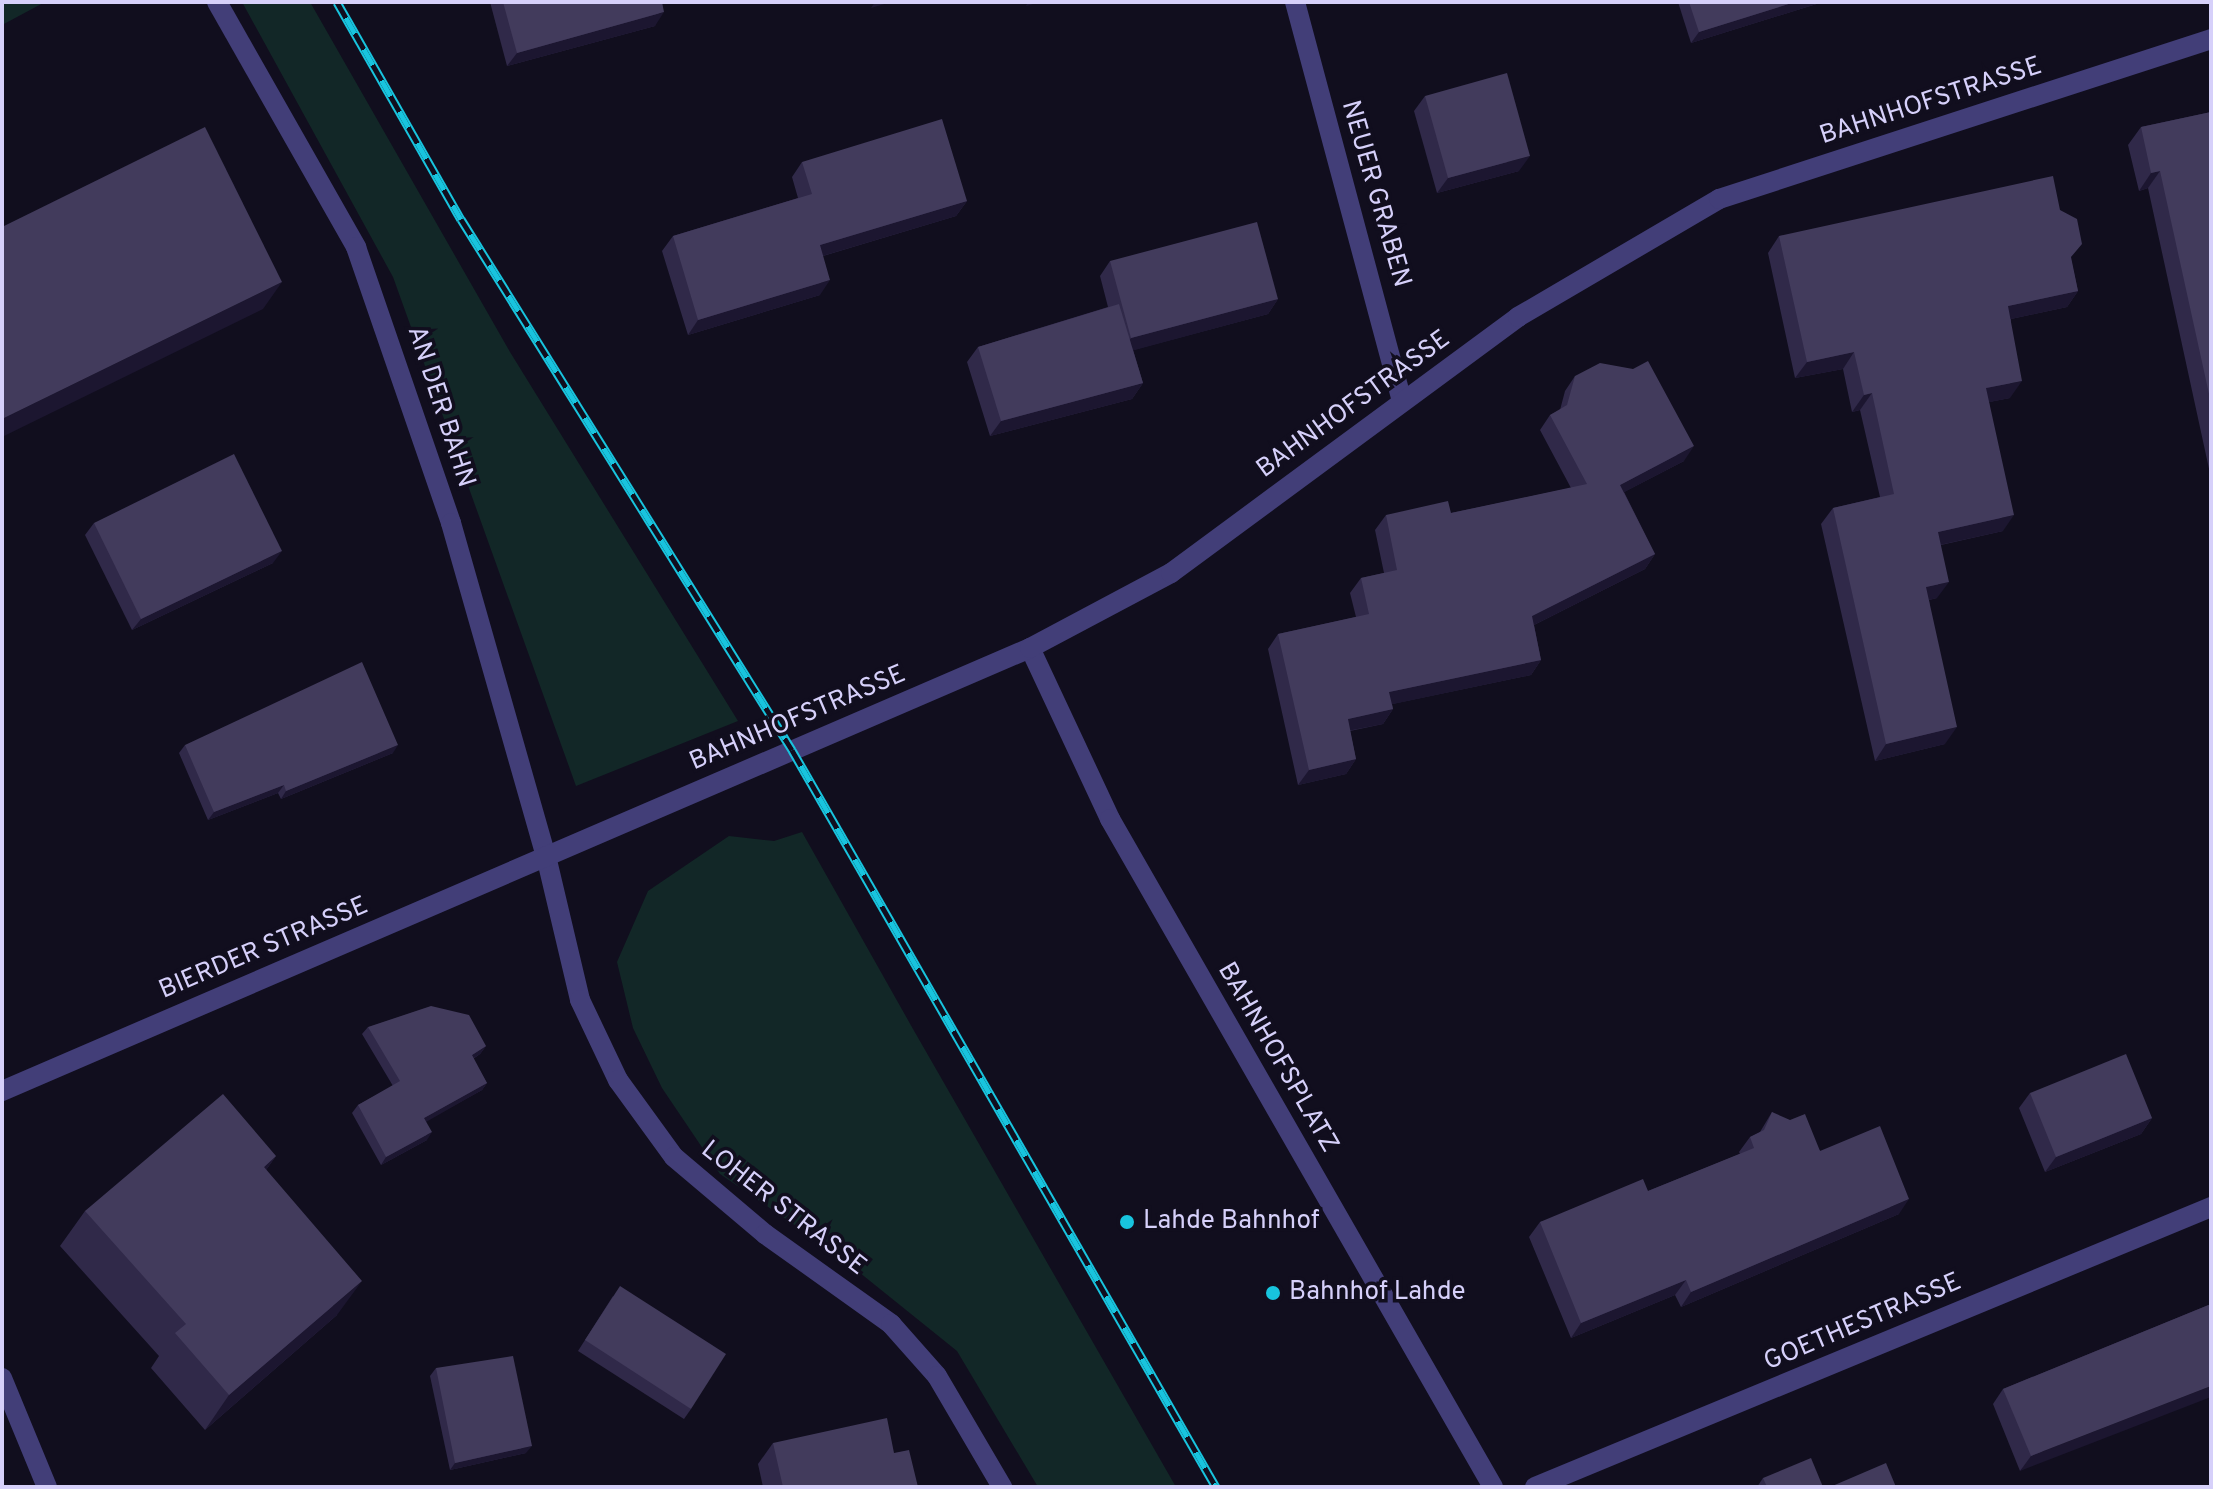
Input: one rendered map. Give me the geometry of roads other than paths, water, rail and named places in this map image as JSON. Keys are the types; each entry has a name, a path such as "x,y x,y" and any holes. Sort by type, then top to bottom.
{"street":[{"name":"AN DER BAHN","path":"217,2 356,247 447,509 546,856"},
{"name":"NEUER GRABEN","path":"1295,2 1402,400"},
{"name":"BAHNHOFSTRASSE","path":"546,856 1030,648 1171,573 1518,317 1719,199 2211,39"},
{"name":"BAHNHOFSPLATZ","path":"1030,648 1110,819 1493,1487"},
{"name":"BIERDER STRASSE","path":"2,1091 546,856"},
{"name":"LOHER STRASSE","path":"546,856 580,1000 618,1080 674,1157 765,1234 891,1324 937,1376 1002,1487"},
{"name":"GOETHESTRASSE","path":"1535,1487 2211,1207"},
{"path":"2,1378 47,1487"}],"railway":[{"path":"337,2 461,219 792,750 1216,1487"}],"place":[{"name":"Lahde Bahnhof","path":"1127,1222"},
{"name":"Bahnhof Lahde","path":"1273,1293"}]}
